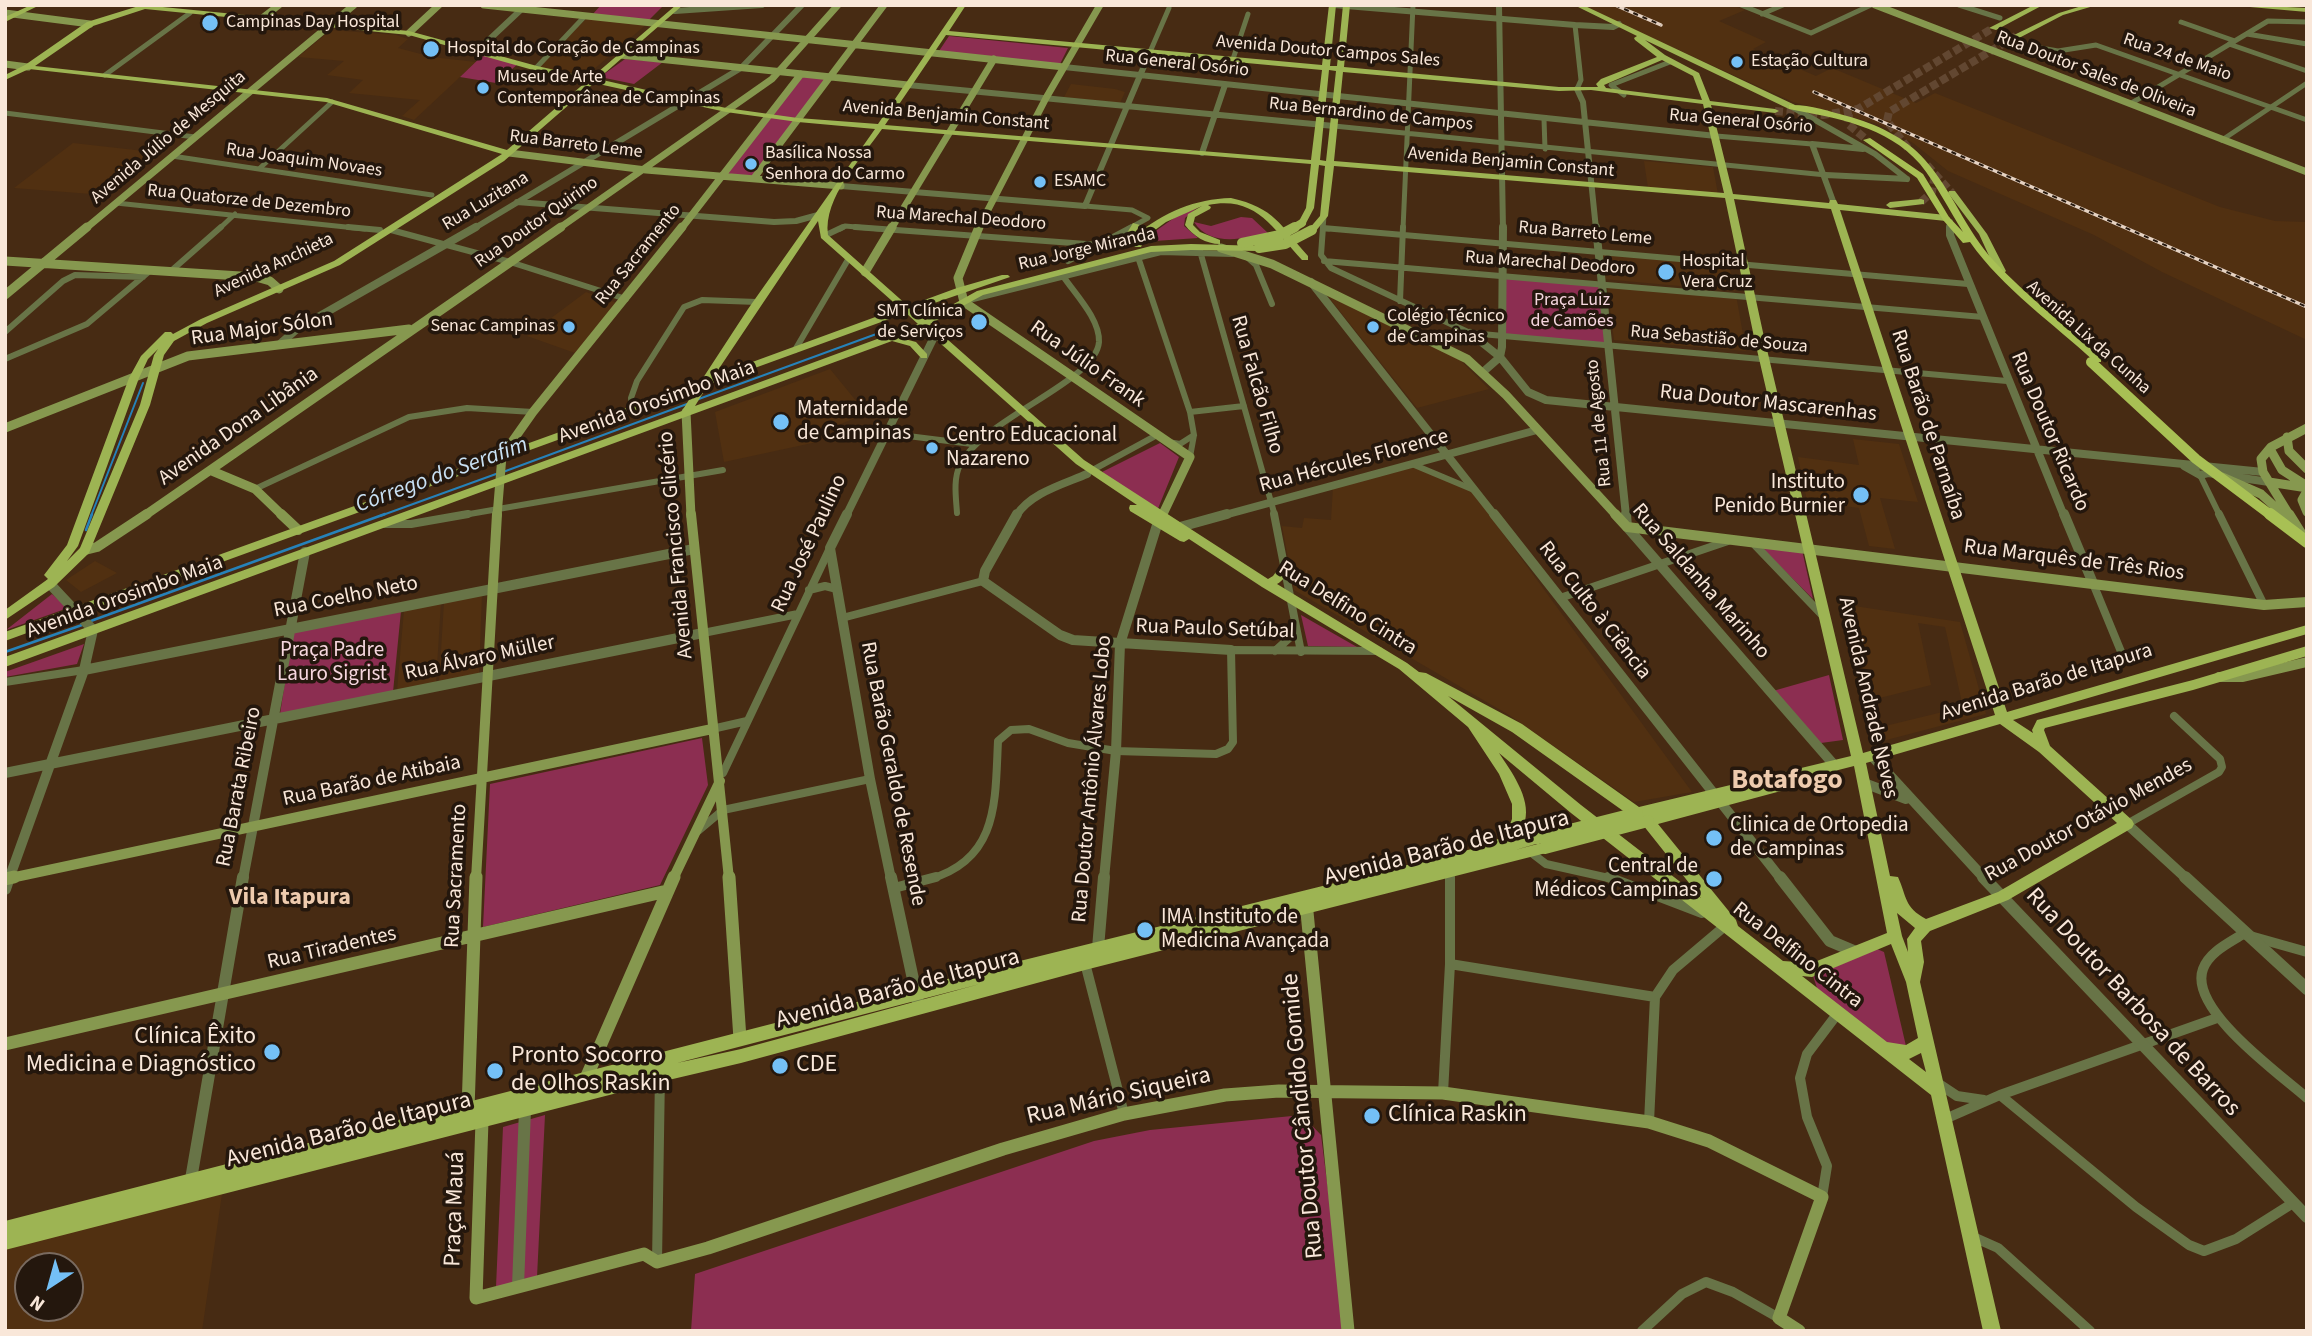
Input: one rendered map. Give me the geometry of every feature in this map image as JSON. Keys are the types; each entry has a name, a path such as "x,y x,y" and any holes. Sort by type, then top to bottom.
{"highway":[{"name":"Avenida Lix da Cunha","path":"1792,107 1862,123 1909,148 1935,179 1945,199 1983,252 2045,318"},
{"name":"Avenida Lix da Cunha","path":"1867,145 1920,176 1948,220 1989,269 2064,333 2196,459 2307,542"},
{"name":"Avenida Lix da Cunha","path":"2094,361 2196,450 2303,533"}],"main road":[{"path":"5,20 37,5"},
{"path":"261,19 279,5"},
{"name":"Avenida Júlio de Mesquita","path":"5,295 354,5"},
{"path":"409,33 439,5"},
{"name":"Rua General Osório","path":"484,5 524,7 585,16 1064,67"},
{"path":"585,16 596,5"},
{"name":"Rua Doutor Quirino","path":"412,329 780,72 838,5"},
{"path":"754,178 884,5"},
{"name":"Avenida Francisco Glicério","path":"740,1039 721,777 712,729 687,476 688,409 757,302 841,186 963,5"},
{"path":"964,301 958,278 974,237 1046,98 1100,5"},
{"path":"1302,223 1310,208 1334,5"},
{"path":"1566,5 1616,25 1647,43 1669,61 1696,75 1709,72 1737,82"},
{"path":"1577,5 1792,107"},
{"name":"Rua Doutor Sales de Oliveira","path":"1873,5 2307,172"},
{"path":"1993,28 2041,5 2044,11 2061,14"},
{"path":"2016,36 2061,14 2094,5"},
{"path":"2250,5 2307,10"},
{"path":"5,78 28,67 90,24 148,6"},
{"name":"Avenida Benjamin Constant","path":"148,6 190,13 409,33 536,68 726,110 798,120 1329,163 1500,180 1834,204 1892,205 1921,202"},
{"path":"1228,202 1202,209 1188,221 1197,234 1218,245 1259,248 1285,244 1312,230 1324,216 1347,6"},
{"path":"656,23 675,7"},
{"path":"5,13 90,24"},
{"name":"Avenida Anchieta","path":"589,78 656,23"},
{"name":"Avenida Anchieta","path":"86,549 162,350 180,334 385,230 505,153 656,23"},
{"name":"Avenida Doutor Campos Sales","path":"945,33 1604,91 1775,111"},
{"name":"Rua Bernardino de Campos","path":"620,55 908,85"},
{"path":"1604,91 1600,84 1604,81 1669,61 1686,63 1689,59"},
{"path":"865,272 994,60"},
{"name":"Rua Barreto Leme","path":"5,64 332,102 505,153 641,169 841,186"},
{"name":"Rua Sacramento","path":"468,1109 473,936 486,678 502,458 533,412 694,214 801,74"},
{"name":"Avenida Andrade Neves","path":"1696,75 1716,136 1807,548 1865,758 1864,783 1881,856 1895,936 1913,982 1992,1331"},
{"name":"Avenida Doutor Campos Sales","path":"1707,103 1792,107"},
{"name":"Avenida Anchieta","path":"385,230 432,195 505,153"},
{"name":"Avenida Lix da Cunha","path":"1952,193 1983,234 2001,271"},
{"path":"831,200 822,221 824,236 1090,472 1160,521 1228,560"},
{"path":"1135,243 1195,204 1228,202 1248,205 1264,213 1305,258"},
{"name":"Avenida Benjamin Constant","path":"1834,204 1948,220"},
{"name":"Rua Barão de Parnaíba","path":"1834,204 2003,719"},
{"name":"Rua Jorge Miranda","path":"964,301 1013,284 1151,249 1270,239 1302,223"},
{"path":"1136,225 1131,233 1135,243 1151,249"},
{"name":"Rua Jorge Miranda","path":"960,290 1135,243 1218,245"},
{"name":"Rua Saldanha Marinho","path":"1218,245 1254,256 1311,281 1453,350 1483,372 1506,395 1627,527"},
{"path":"5,261 256,276 277,287"},
{"name":"Avenida Anchieta","path":"5,610 47,578 72,546 134,378 144,358 167,334 195,319 277,287"},
{"name":"Avenida Orosimbo Maia","path":"5,636 79,613 298,530 701,387 795,349 908,311 960,290"},
{"name":"Avenida Orosimbo Maia","path":"5,662 92,627 384,524 688,409 891,337 925,324 964,301"},
{"name":"Rua Júlio Frank","path":"964,301 1190,457"},
{"name":"Rua Major Sólon","path":"8,429 156,368 197,354 412,329"},
{"name":"Avenida Dona Libânia","path":"5,616 50,584 86,549 97,547 212,471 412,329"},
{"path":"891,337 913,344 924,356"},
{"path":"2307,428 2287,437 2262,456 2263,472 2307,542"},
{"path":"2287,437 2289,452 2307,469"},
{"path":"2271,448 2278,466 2307,488"},
{"name":"Rua Doutor Antônio Álvares Lobo","path":"1160,521 1190,457"},
{"path":"212,471 255,489 298,530"},
{"path":"2263,472 2307,478"},
{"path":"2216,474 2261,494 2303,533"},
{"path":"2269,482 2307,488"},
{"path":"2307,488 2302,500 2307,512"},
{"name":"Rua Delfino Cintra","path":"1160,521 1180,527 1266,584 1403,666"},
{"name":"Rua Marquês de Três Rios","path":"1627,527 2092,581 2264,605 2307,602"},
{"path":"1266,584 1277,579 1285,568"},
{"name":"Avenida Barão de Itapura","path":"5,1242 468,1109 660,1074 741,1056 1098,948 1450,872 1715,797 1791,783 1799,775 2003,719 2307,629"},
{"name":"Avenida Barão de Itapura","path":"2045,748 2038,730 2041,724 2307,651"},
{"path":"2219,677 2243,677 2307,662"},
{"path":"1403,666 1461,703 1517,727 1643,817 1742,940"},
{"name":"Rua Delfino Cintra","path":"1461,703 1468,718 1576,809 1878,1046 1938,1087"},
{"path":"1468,718 1517,794 1520,805 1519,820 1513,834 1489,849"},
{"path":"2003,719 2045,748 2127,824"},
{"name":"Rua Barão de Atibaia","path":"6,882 712,729"},
{"name":"Rua José Paulino","path":"583,1088 667,891 721,777"},
{"name":"Rua Doutor Otávio Mendes","path":"1925,926 2003,896 2127,824"},
{"name":"Avenida Barão de Itapura","path":"5,1229 482,1121 525,1110 583,1088 740,1039 1085,963 1306,903 1489,849 1537,846"},
{"path":"1881,856 1891,868 1899,907 1907,917 1925,926 1913,939 1917,962 1913,982"},
{"name":"Rua Tiradentes","path":"5,1044 667,891"},
{"name":"Rua Doutor Cândido Gomide","path":"1306,903 1348,1331"},
{"path":"1776,965 1794,971 1812,970 1895,936"},
{"path":"1878,1046 1907,1054 1927,1041"},
{"name":"Rua Mário Siqueira","path":"476,1298 644,1254 657,1262 708,1248 1003,1149 1124,1114 1225,1095 1325,1091 1443,1093 1649,1122 1740,1154 1822,1197"},
{"path":"468,1109 482,1121"},
{"name":"Praça Mauá","path":"476,1298 482,1121"},
{"path":"1799,1331 1779,1318 1822,1197"}],"street":[{"path":"675,7 760,5"},
{"name":"Rua Luzitana","path":"281,343 297,330 446,245 741,68 802,5"},
{"path":"1334,5 1413,9 1575,25 1616,25"},
{"path":"1483,372 1500,357 1503,335 1499,5"},
{"path":"1741,5 1814,33 1873,5"},
{"path":"1762,14 1783,5"},
{"path":"1959,5 1979,8 2000,18"},
{"path":"477,51 524,7"},
{"path":"1085,206 1169,8"},
{"path":"1400,301 1413,9"},
{"path":"105,75 190,13"},
{"path":"1233,59 1248,14"},
{"path":"536,68 585,16"},
{"path":"2130,104 2268,21 2280,19 2307,22"},
{"path":"2181,22 2307,71"},
{"name":"Rua 11 de Agosto","path":"1575,25 1581,80 1577,89 1583,102 1627,527"},
{"path":"2249,33 2307,42"},
{"name":"Rua 24 de Maio","path":"2035,47 2058,51 2096,45 2307,120"},
{"path":"1624,95 1611,85 1669,61"},
{"name":"Rua General Osório","path":"1064,67 1716,136 1812,144 1867,145"},
{"path":"2222,140 2307,83"},
{"name":"Rua Bernardino de Campos","path":"908,85 1723,167 1901,181 1907,179 1867,145"},
{"path":"1202,153 1225,85"},
{"path":"260,168 332,102"},
{"path":"1792,107 1867,145"},
{"path":"5,113 195,137"},
{"path":"1544,119 1545,149"},
{"name":"Rua Barão de Parnaíba","path":"1812,144 1826,175 1834,204"},
{"name":"Rua Joaquim Novaes","path":"172,156 432,195"},
{"name":"Rua Barreto Leme","path":"841,186 1085,206 1132,211 1148,218"},
{"path":"517,202 788,222 818,215"},
{"name":"Rua Quatorze de Dezembro","path":"116,203 385,230 510,261 626,299"},
{"path":"171,271 235,214"},
{"path":"1324,216 1321,255 1324,261"},
{"name":"Rua Jorge Miranda","path":"1068,261 1148,218"},
{"name":"Rua Doutor Ricardo","path":"1948,220 1949,232 1968,284 2122,654"},
{"name":"Rua Marechal Deodoro","path":"824,236 845,226 1100,245"},
{"name":"Rua Barreto Leme","path":"1323,228 1968,284"},
{"name":"Rua Jorge Miranda","path":"964,301 1138,257 1176,251 1200,251 1236,255 1254,262 1272,304"},
{"name":"Rua Falcão Filho","path":"1200,251 1272,503 1301,652"},
{"name":"Rua Doutor Antônio Álvares Lobo","path":"1138,257 1189,412 1194,435 1190,457"},
{"path":"795,349 849,258"},
{"name":"Rua Marechal Deodoro","path":"1324,261 1504,278 1603,283 1868,305 1983,317"},
{"name":"Rua Sebastião de Souza","path":"1324,261 1338,272 1470,333 1764,357 2007,381"},
{"path":"5,350 8,358 87,324 151,270"},
{"path":"5,332 63,281 75,275 144,277"},
{"path":"957,513 956,481 972,444 1020,409 1073,377 1096,358 1099,340 1063,276"},
{"name":"Rua Culto à Ciência","path":"1311,281 1830,941 1836,946 1856,952"},
{"path":"632,410 631,398 637,381 684,307 702,300 757,302"},
{"name":"Rua José Paulino","path":"721,777 884,433 936,333"},
{"name":"Rua Doutor Mascarenhas","path":"1470,333 1500,357 1528,392 1539,398 2263,472"},
{"path":"1189,412 1244,406"},
{"path":"255,489 410,417 467,408 533,412"},
{"name":"Rua Hércules Florence","path":"1180,527 1537,430"},
{"path":"884,433 972,444"},
{"path":"842,618 983,581 985,571 1021,508 1037,497 1090,472 1157,435"},
{"path":"1167,442 1183,443 1194,435"},
{"path":"2173,463 2200,475 2216,474 2269,482"},
{"path":"1412,464 1474,490"},
{"path":"384,524 411,524 723,470"},
{"path":"2200,475 2264,605"},
{"name":"Rua Doutor Antônio Álvares Lobo","path":"1098,948 1116,751 1121,644 1160,521"},
{"name":"Rua Saldanha Marinho","path":"1627,527 1835,765"},
{"path":"1560,598 1734,539"},
{"path":"1751,540 1825,618"},
{"name":"Rua Barão Geraldo de Resende","path":"830,548 870,779 917,1001"},
{"name":"Rua Coelho Neto","path":"5,682 84,670 289,627 694,550"},
{"name":"Rua Barata Ribeiro","path":"190,1188 221,994 305,552"},
{"name":"Rua Paulo Setúbal","path":"983,581 1060,635 1085,643 1301,652 1380,651"},
{"path":"6,882 84,670 92,627 50,584"},
{"path":"809,590 825,586 837,589"},
{"name":"Rua Álvaro Müller","path":"5,773 798,614"},
{"path":"1274,651 1296,632"},
{"path":"894,888 956,870 972,858 984,840 993,808 998,741 1011,730 1029,729 1068,743 1116,751 1205,756 1228,749 1233,742 1231,650"},
{"name":"Rua Doutor Otávio Mendes","path":"2127,824 2219,772 2222,767 2220,759 2174,716"},
{"name":"Rua Barão de Atibaia","path":"712,729 747,722"},
{"name":"Rua Doutor Barbosa de Barros","path":"1865,758 1911,801 2003,896 2140,1044 2307,1217"},
{"path":"695,832 723,810 870,779"},
{"path":"1864,783 1911,801"},
{"path":"2127,824 2243,934 2307,989"},
{"path":"1537,846 1546,864 1608,877 1712,917"},
{"path":"1443,1093 1450,964 1450,872"},
{"path":"1649,1122 1654,997 1673,970 1724,926"},
{"path":"2307,952 2243,934 2216,949 2202,965 2201,980 2207,1002 2217,1018 2307,1098"},
{"path":"1085,963 1124,1114"},
{"path":"1450,964 1654,997"},
{"path":"1822,1197 1827,1166 1807,1117 1800,1078 1807,1054 1838,1013"},
{"path":"1945,1119 2000,1095 2217,1018"},
{"path":"657,1262 660,1074"},
{"path":"1938,1087 1956,1096 1987,1100"},
{"path":"2000,1095 2164,1228 2197,1249 2215,1249 2293,1203"},
{"path":"519,1286 525,1110"},
{"path":"1971,1236 1997,1248 2090,1331"},
{"path":"1643,1331 1697,1284 1707,1282 1779,1318"}],"shaded area":[{"path":"1579,5 1733,5 1745,10 1719,21 1766,42 1753,49 1816,76 1832,68 1916,103 1935,93 2220,207 2275,221 2307,222 2307,340 2162,272 2094,235 1948,171 1913,143 1878,124 1793,102"},
{"path":"588,17 648,23 586,76 538,67"},
{"path":"331,30 396,35 408,39 398,48 432,57 476,62 414,120 402,116 420,100 349,93 363,80 327,75 344,61 298,57"},
{"path":"1071,84 1125,92 1120,103 1064,97"},
{"path":"73,143 153,152 104,195 14,188"},
{"path":"1644,161 1713,167 1718,194 1648,188"},
{"name":"Hospital Vera Cruz","path":"1602,252 1729,265 1735,291 1603,279"},
{"path":"1607,285 1736,295 1746,351 1614,340"},
{"name":"Senac Campinas","path":"586,292 620,304 575,353 527,336"},
{"name":"Colégio Técnico de Campinas","path":"1327,295 1460,360 1489,389 1417,408"},
{"name":"Maternidade de Campinas","path":"830,369 866,413 823,432 817,442 724,462 715,412"},
{"name":"Instituto Penido Burnier","path":"1853,439 1899,444 1918,502 1880,498 1895,549 1869,546 1859,508 1807,501 1798,457 1859,465"},
{"path":"1411,466 1472,491 1692,792 1634,802 1509,715 1294,590 1282,526 1302,528 1304,518 1331,520 1333,487"},
{"path":"95,561 117,573 81,592 66,580"},
{"path":"482,594 479,674 439,683 444,602"},
{"path":"441,602 436,683 397,691 404,610"},
{"path":"1841,604 1960,622 1986,714 1871,744","holes":["1918,623 1945,627 1963,707 1877,728 1872,700 1931,685"]},
{"path":"222,1194 202,1331 5,1331 5,1248"}],"green space":[{"path":"601,5 664,5 648,21 592,15"},
{"path":"949,36 1068,48 1060,64 939,51"},
{"path":"485,53 519,63 496,83 460,77"},
{"path":"625,59 663,62 634,84 600,77"},
{"path":"801,74 832,78 754,178 724,176"},
{"path":"1198,207 1185,218 1184,226 1198,238 1140,242 1184,211"},
{"path":"1241,217 1252,218 1268,233 1238,239 1218,238 1201,230 1194,222 1211,226"},
{"name":"Praça Luiz de Camões","path":"1504,278 1599,285 1607,345 1506,334"},
{"path":"1160,443 1179,457 1157,511 1102,472"},
{"path":"1758,544 1802,550 1813,599"},
{"path":"52,594 68,608 6,630"},
{"name":"Praça Padre Lauro Sigrist","path":"401,611 393,692 280,714 293,631"},
{"path":"1301,615 1357,647 1308,646"},
{"path":"84,644 77,664 5,677 5,672"},
{"path":"1829,675 1843,740 1821,743 1773,691"},
{"path":"702,738 708,785 660,885 483,927 490,784"},
{"path":"1877,949 1884,952 1906,1046 1896,1050 1819,994 1813,976"},
{"path":"545,1115 537,1277 496,1287 503,1127"},
{"path":"1302,1115 1321,1135 1346,1331 691,1331 695,1274 1094,1141 1150,1130"}],"waterway":[{"name":"Córrego do Serafim","path":"696,400 890,329"},
{"path":"91,516 143,383"},
{"name":"Córrego do Serafim","path":"503,472 687,404"},
{"name":"Córrego do Serafim","path":"380,516 496,474"},
{"path":"86,530 92,514"},
{"name":"Córrego do Serafim","path":"88,622 385,514"},
{"name":"Córrego do Serafim","path":"5,652 82,625"}],"tunnel":[{"path":"1775,111 1823,115 1858,109 1993,28"},
{"path":"1908,148 1887,121 1889,112 2016,36"},
{"path":"1849,114 1848,124 1867,140"},
{"path":"1927,165 1935,174"},
{"path":"1921,202 1932,192 1935,174"},
{"path":"1935,174 1952,193"}],"railway":[{"path":"1615,5 1661,25"},
{"path":"1814,92 2307,307"}],"place":[{"name":"Campinas Day Hospital","path":"210,23"},
{"name":"Hospital do Coração de Campinas","path":"431,49"},
{"name":"Estação Cultura","path":"1737,62"},
{"name":"Museu de Arte Contemporânea de Campinas","path":"483,88"},
{"name":"Basílica Nossa Senhora do Carmo","path":"751,164"},
{"name":"ESAMC","path":"1040,182"},
{"name":"Hospital Vera Cruz","path":"1666,272"},
{"name":"SMT Clínica de Serviços","path":"979,322"},
{"name":"Senac Campinas","path":"569,327"},
{"name":"Colégio Técnico de Campinas","path":"1373,327"},
{"name":"Maternidade de Campinas","path":"781,422"},
{"name":"Centro Educacional Nazareno","path":"932,448"},
{"name":"Instituto Penido Burnier","path":"1861,495"},
{"name":"Clinica de Ortopedia de Campinas","path":"1714,838"},
{"name":"Central de Médicos Campinas","path":"1714,879"},
{"name":"IMA Instituto de Medicina Avançada","path":"1145,930"},
{"name":"Clínica Êxito Medicina e Diagnóstico","path":"272,1052"},
{"name":"CDE","path":"780,1066"},
{"name":"Pronto Socorro de Olhos Raskin","path":"495,1071"},
{"name":"Clínica Raskin","path":"1372,1116"}],"district":[{"name":"Botafogo","path":"1787,782"},
{"name":"Vila Itapura","path":"290,899"}]}
